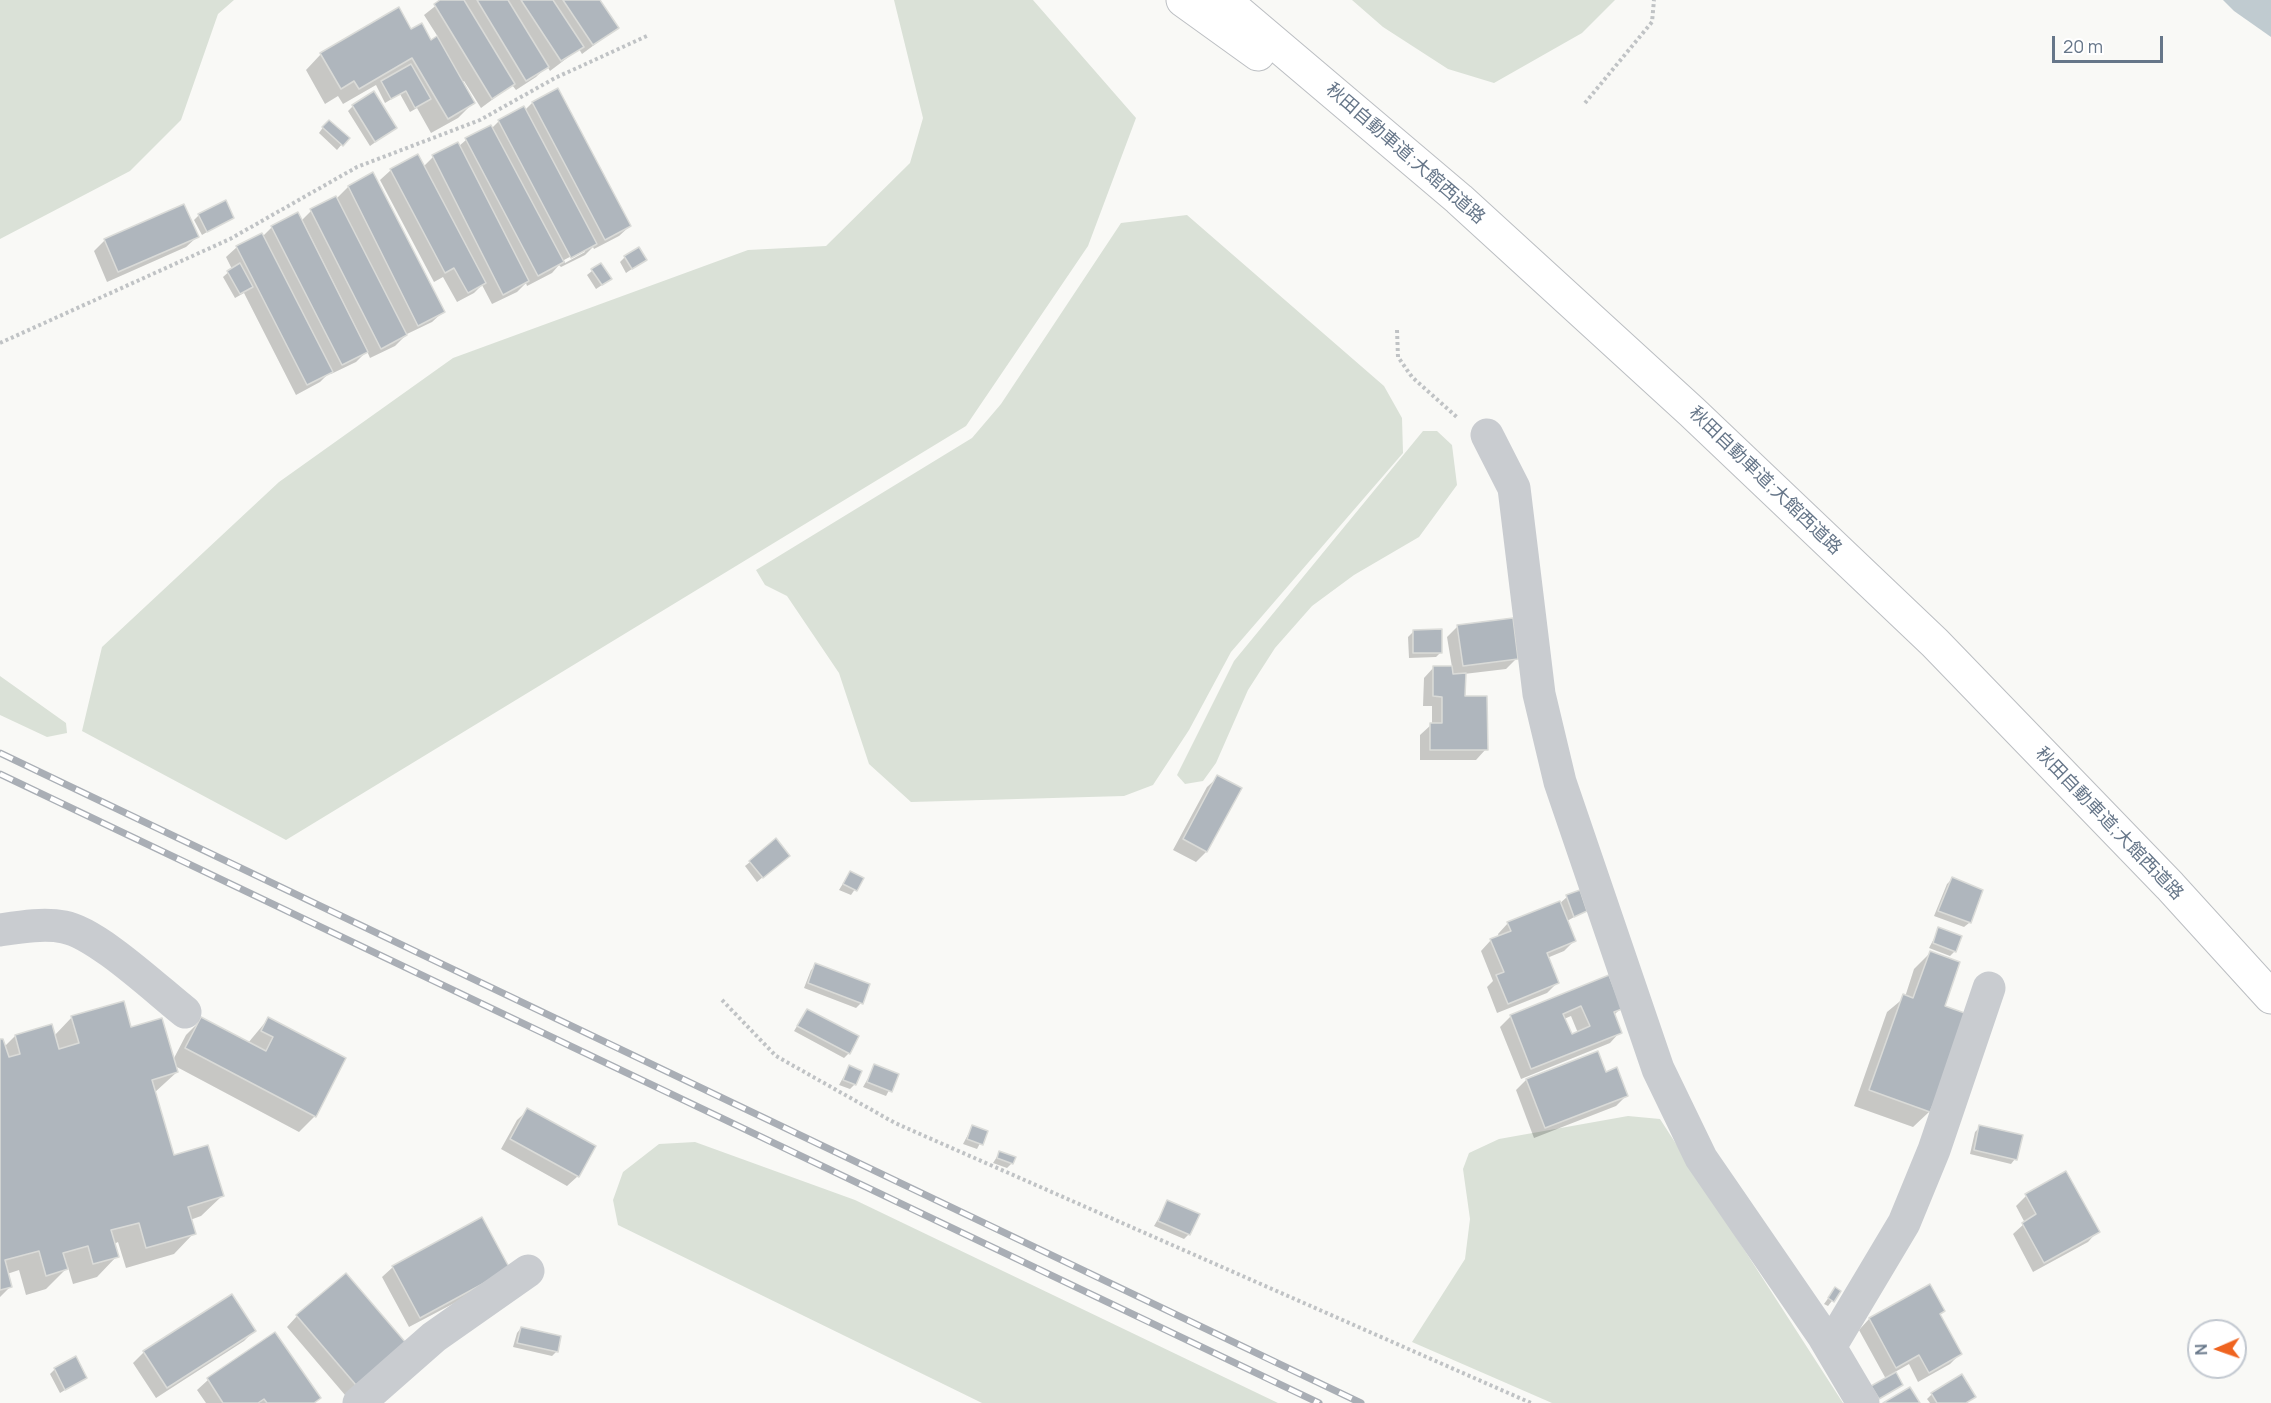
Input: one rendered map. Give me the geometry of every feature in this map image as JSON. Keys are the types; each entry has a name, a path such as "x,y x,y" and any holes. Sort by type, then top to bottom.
{"highway":[{"path":"1183,0 1459,199"},
{"name":"秋田自動車道;大館西道路","path":"1224,0 1459,199 1692,412 1935,643 2170,886 2271,997"},
{"path":"1259,0 1361,93 1459,199"}],"street":[{"path":"1487,435 1514,488 1539,694 1560,782 1658,1069 1701,1158 1830,1347 1863,1403"},
{"path":"0,930 22,927 65,927 98,943 185,1012"},
{"path":"1830,1347 1904,1223 1934,1150 1989,988"},
{"path":"359,1403 434,1337 528,1271"}],"path":[{"path":"1585,103 1652,22 1654,0"},
{"path":"0,343 230,239 357,167 480,120 555,78 649,35"},
{"path":"1397,330 1398,357 1412,377 1450,413 1487,435"},
{"path":"722,1000 776,1056 895,1123 1531,1403"}],"shaded area":[{"path":"0,0 234,0 218,14 181,120 130,171 0,239"},
{"path":"894,0 1033,0 1136,118 1088,246 966,426 286,840 82,731 102,647 279,482 453,358 748,250 826,246 910,163 923,118"},
{"path":"1352,0 1615,0 1582,33 1494,83 1448,69 1383,27"},
{"path":"2223,0 2271,0 2271,37 2234,11"},
{"path":"1187,215 1384,386 1402,418 1403,453 1231,652 1189,730 1153,785 1124,796 911,802 869,764 839,673 787,596 765,585 756,570 972,438 1001,404 1121,223"},
{"path":"1423,431 1437,431 1452,445 1457,485 1419,537 1354,575 1312,606 1275,648 1248,690 1216,763 1203,781 1185,784 1177,775 1234,661"},
{"path":"0,676 66,723 67,733 47,737 0,715"},
{"path":"1628,1116 1660,1119 1843,1403 1552,1403 1412,1342 1465,1259 1470,1219 1463,1169 1469,1153 1499,1139"},
{"path":"695,1142 855,1200 1278,1403 982,1403 618,1225 613,1200 623,1172 659,1144"}],"building":[{"path":"440,0 464,0 515,84 492,99 434,4"},
{"path":"477,0 508,0 549,67 526,81"},
{"path":"521,0 553,0 584,47 561,61"},
{"path":"563,0 600,0 619,28 593,45"},
{"path":"399,7 411,29 422,23 431,40 437,36 475,103 448,119 412,58 359,89 354,81 341,89 320,53"},
{"path":"411,64 431,99 415,108 406,91 391,99 381,81"},
{"path":"558,88 631,226 605,240 532,102"},
{"path":"374,91 397,128 375,142 352,105"},
{"path":"524,106 597,244 571,258 498,120"},
{"path":"329,120 350,138 343,146 322,127"},
{"path":"491,125 564,262 538,276 465,138"},
{"path":"458,142 529,281 503,295 432,155"},
{"path":"418,154 486,283 468,293 454,268 445,273 390,169"},
{"path":"373,172 445,312 418,326 348,186"},
{"path":"336,196 407,335 381,349 310,209"},
{"path":"226,200 234,218 207,232 198,214"},
{"path":"184,204 199,237 118,272 104,239"},
{"path":"298,212 368,352 342,365 271,226"},
{"path":"262,233 333,372 307,385 236,246"},
{"path":"639,247 647,260 632,269 624,256"},
{"path":"240,263 253,287 240,294 227,271"},
{"path":"601,263 612,279 602,285 591,269"},
{"path":"1513,618 1518,659 1463,666 1457,625"},
{"path":"1442,629 1442,653 1413,653 1413,630"},
{"path":"1433,666 1452,666 1453,674 1466,673 1465,696 1487,696 1488,750 1430,750 1430,723 1442,723 1442,697 1433,696"},
{"path":"1217,775 1242,788 1207,852 1183,839"},
{"path":"776,838 790,856 763,878 749,861"},
{"path":"850,871 864,878 857,891 843,884"},
{"path":"1952,877 1983,890 1971,923 1938,911"},
{"path":"1580,890 1587,911 1574,917 1566,895"},
{"path":"1560,901 1576,941 1547,953 1559,983 1508,1004 1496,975 1504,972 1490,939 1511,931 1507,922"},
{"path":"1938,927 1962,936 1956,952 1933,943"},
{"path":"1930,951 1960,962 1945,1006 1973,1016 1930,1112 1869,1090 1903,994 1913,998"},
{"path":"815,963 870,984 863,1004 808,983"},
{"path":"1609,975 1622,1009 1614,1012 1622,1033 1531,1069 1510,1015","holes":["1581,1006 1590,1026 1572,1034 1563,1014"]},
{"path":"124,1001 131,1027 162,1018 178,1072 152,1080 174,1155 208,1145 224,1196 188,1207 196,1234 146,1248 139,1223 111,1230 119,1257 93,1264 88,1246 63,1253 68,1269 46,1276 39,1251 5,1260 12,1287 0,1290 0,1039 3,1039 9,1057 20,1054 15,1035 52,1024 59,1049 79,1043 71,1016"},
{"path":"807,1009 859,1036 850,1054 797,1026"},
{"path":"201,1017 266,1051 273,1037 261,1031 268,1017 346,1058 316,1117 185,1048"},
{"path":"1598,1051 1606,1072 1617,1067 1628,1096 1545,1128 1526,1079"},
{"path":"874,1064 899,1074 892,1092 867,1082"},
{"path":"849,1065 862,1071 856,1085 843,1080"},
{"path":"527,1108 596,1146 579,1177 510,1139"},
{"path":"972,1125 988,1131 983,1145 967,1139"},
{"path":"1979,1125 2023,1135 2017,1160 1974,1150"},
{"path":"999,1151 1016,1157 1013,1164 997,1158"},
{"path":"2066,1171 2100,1232 2044,1263 2022,1223 2036,1214 2025,1194"},
{"path":"1167,1200 1200,1214 1190,1235 1158,1221"},
{"path":"482,1217 510,1269 420,1318 392,1266"},
{"path":"346,1273 406,1343 356,1385 296,1315"},
{"path":"1930,1284 1945,1311 1940,1314 1962,1354 1929,1373 1919,1355 1896,1368 1869,1318"},
{"path":"1835,1287 1841,1291 1834,1302 1828,1298"},
{"path":"232,1294 256,1331 167,1388 143,1351"},
{"path":"521,1327 561,1336 558,1352 517,1343"},
{"path":"275,1332 321,1398 314,1403 267,1403 264,1399 258,1403 223,1403 207,1378"},
{"path":"76,1356 87,1378 65,1390 54,1368"},
{"path":"1896,1372 1903,1385 1879,1399 1871,1386"},
{"path":"1962,1374 1976,1397 1966,1403 1937,1403 1931,1393"},
{"path":"1910,1387 1920,1403 1883,1403"}],"railway":[{"path":"0,753 1361,1403"},
{"path":"0,774 1319,1403"}]}
